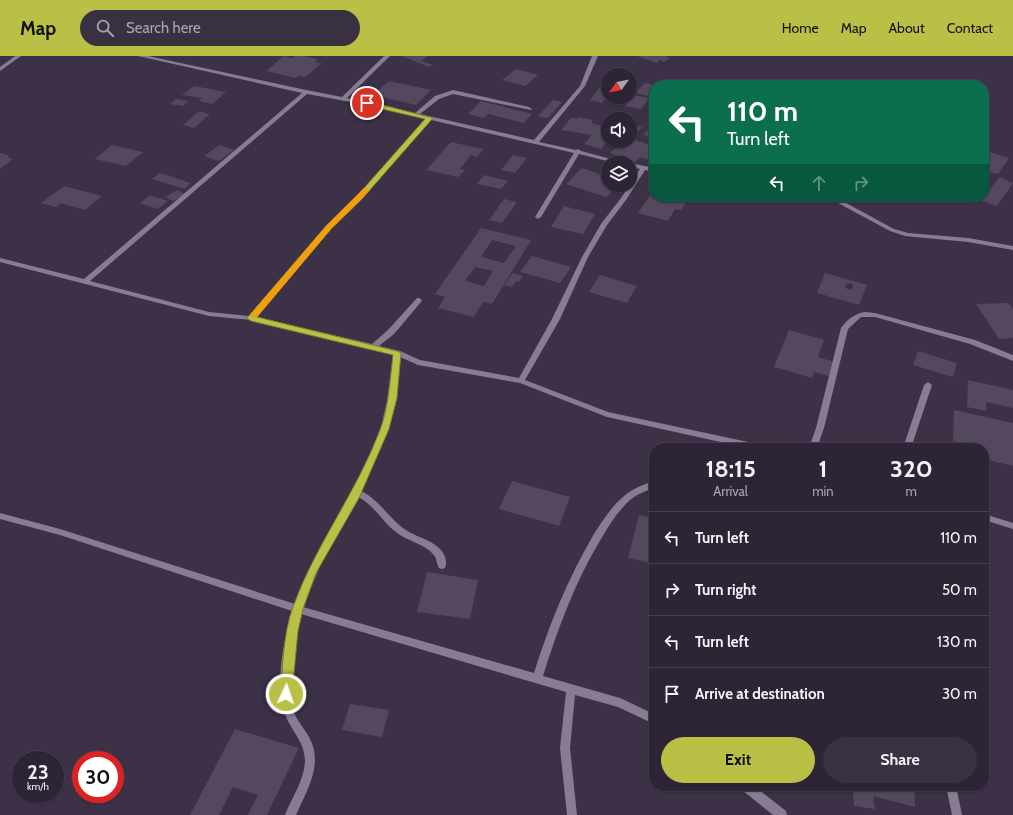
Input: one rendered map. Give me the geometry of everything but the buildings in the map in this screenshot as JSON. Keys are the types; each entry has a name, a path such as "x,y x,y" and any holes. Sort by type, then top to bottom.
{"street":[{"path":"0,69 18,56"},
{"path":"141,56 430,118 601,157"},
{"path":"343,99 387,56"},
{"path":"536,142 582,86 595,56"},
{"path":"86,281 306,92"},
{"path":"416,115 436,98 453,92 529,109"},
{"path":"251,318 329,228 359,198 430,118"},
{"path":"538,217 578,151"},
{"path":"637,167 649,169"},
{"path":"521,382 556,319 585,257 604,224 624,199 643,168"},
{"path":"839,202 892,230 907,235 968,240 1013,248"},
{"path":"0,260 209,314 251,318 397,353 418,362 521,382 607,414 737,443"},
{"path":"373,347 391,332 419,300"},
{"path":"815,443 846,328 850,322 859,315 869,314 891,319 972,342 1013,358"},
{"path":"290,815 308,775 310,756 306,740 290,714 286,694 292,631 298,609 312,572 356,492 385,429 392,398 397,353"},
{"path":"909,443 928,385"},
{"path":"537,679 552,630 578,569 616,509 628,497 649,486"},
{"path":"356,492 368,498 393,525 403,533 433,548 441,557 442,565"},
{"path":"0,516 60,532 298,609 620,703 649,716"},
{"path":"989,519 1013,526"},
{"path":"571,689 565,748 572,815"},
{"path":"752,791 782,815"},
{"path":"952,791 957,815"}],"slow traffic":[{"path":"254,315 329,228 367,190"}],"route":[{"path":"286,694 292,631 298,609 312,572 354,498 385,429 392,398 397,353 251,318 329,228 359,198 430,118 367,103"}]}
